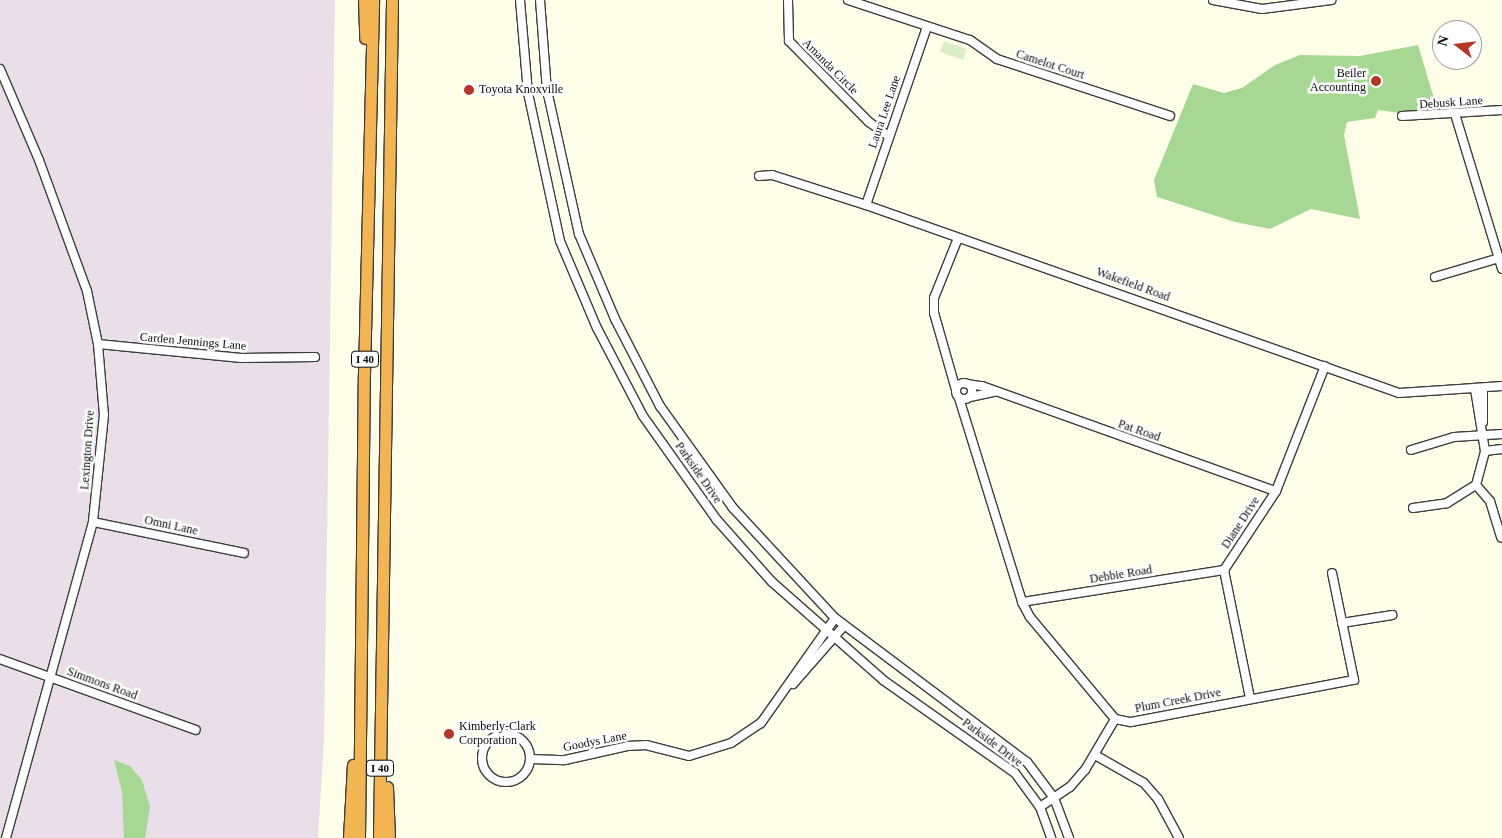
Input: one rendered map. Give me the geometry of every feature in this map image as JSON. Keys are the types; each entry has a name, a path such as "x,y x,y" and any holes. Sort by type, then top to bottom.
{"highway":[{"path":"364,0 369,161"},
{"name":"I 40","path":"360,838 359,719 373,0"},
{"name":"I 40","path":"379,838 392,0"},
{"path":"382,698 388,838"},
{"path":"349,838 351,782 359,719"}],"street":[{"name":"Parkside Drive","path":"520,0 528,92 551,210 560,241 597,328 643,416 717,520 772,582 833,639 891,686 1004,764 1040,807 1051,838"},
{"name":"Parkside Drive","path":"540,0 547,90 571,206 579,234 615,319 660,406 733,508 835,618 1027,762 1054,798 1069,838"},
{"name":"Amanda Circle","path":"788,0 789,41 869,122 888,136"},
{"path":"848,0 927,27"},
{"path":"1213,0 1262,9 1331,0"},
{"name":"Laura Lee Lane","path":"866,205 888,136 927,27"},
{"name":"Camelot Court","path":"927,27 979,44 996,59 1170,116"},
{"name":"Lexington Drive","path":"0,69 79,268 98,344 104,415 93,522 6,838"},
{"name":"Debusk Lane","path":"1402,116 1502,110"},
{"path":"1455,114 1502,269"},
{"name":"Wakefield Road","path":"759,176 772,175 866,205 1399,393 1502,386"},
{"path":"958,238 934,298 934,313 1022,602 1030,617 1115,719 1095,755 1070,787 1040,807"},
{"path":"1435,277 1499,258"},
{"name":"Carden Jennings Lane","path":"98,344 241,358 315,357"},
{"name":"Diane Drive","path":"1224,570 1276,491 1325,366"},
{"path":"952,371 972,389 967,419"},
{"path":"958,394 966,384"},
{"name":"Pat Road","path":"966,384 982,386 1276,491"},
{"path":"1413,508 1447,503 1476,485 1485,450 1480,388"},
{"path":"958,394 969,398 996,392"},
{"path":"1411,450 1430,442 1484,434 1502,434"},
{"path":"1485,450 1502,449"},
{"path":"1476,485 1490,501 1501,537"},
{"name":"Omni Lane","path":"93,522 244,553"},
{"path":"1224,570 1250,698"},
{"name":"Debbie Road","path":"1022,602 1224,570"},
{"name":"Plum Creek Drive","path":"1115,719 1131,722 1250,698 1354,680 1332,573"},
{"path":"1342,622 1392,615"},
{"name":"Goodys Lane","path":"788,689 835,618"},
{"name":"Goodys Lane","path":"530,759 565,760 646,745 688,756 731,743 761,723 788,689 844,626"},
{"name":"Simmons Road","path":"0,659 196,730"},
{"path":"507,733 521,738 530,759 524,774 510,782 493,778 487,772 482,758 487,744 495,736 507,733"},
{"path":"1095,755 1144,783 1158,799 1179,838"}],"shaded area":[{"path":"0,0 335,0 324,741 318,838 0,838"}],"green space":[{"path":"944,41 967,49 963,60 940,52"},
{"path":"1418,45 1438,112 1407,114 1378,110 1375,118 1347,122 1344,135 1360,219 1311,209 1270,229 1235,222 1157,197 1154,180 1193,84 1224,93 1242,88 1275,65 1300,55 1360,56"},
{"path":"114,760 130,766 142,780 150,807 145,838 124,838 122,792"}],"place":[{"name":"Beiler Accounting","path":"1376,81"},
{"name":"Toyota Knoxville","path":"469,90"},
{"name":"Kimberly-Clark Corporation","path":"449,734"}]}
